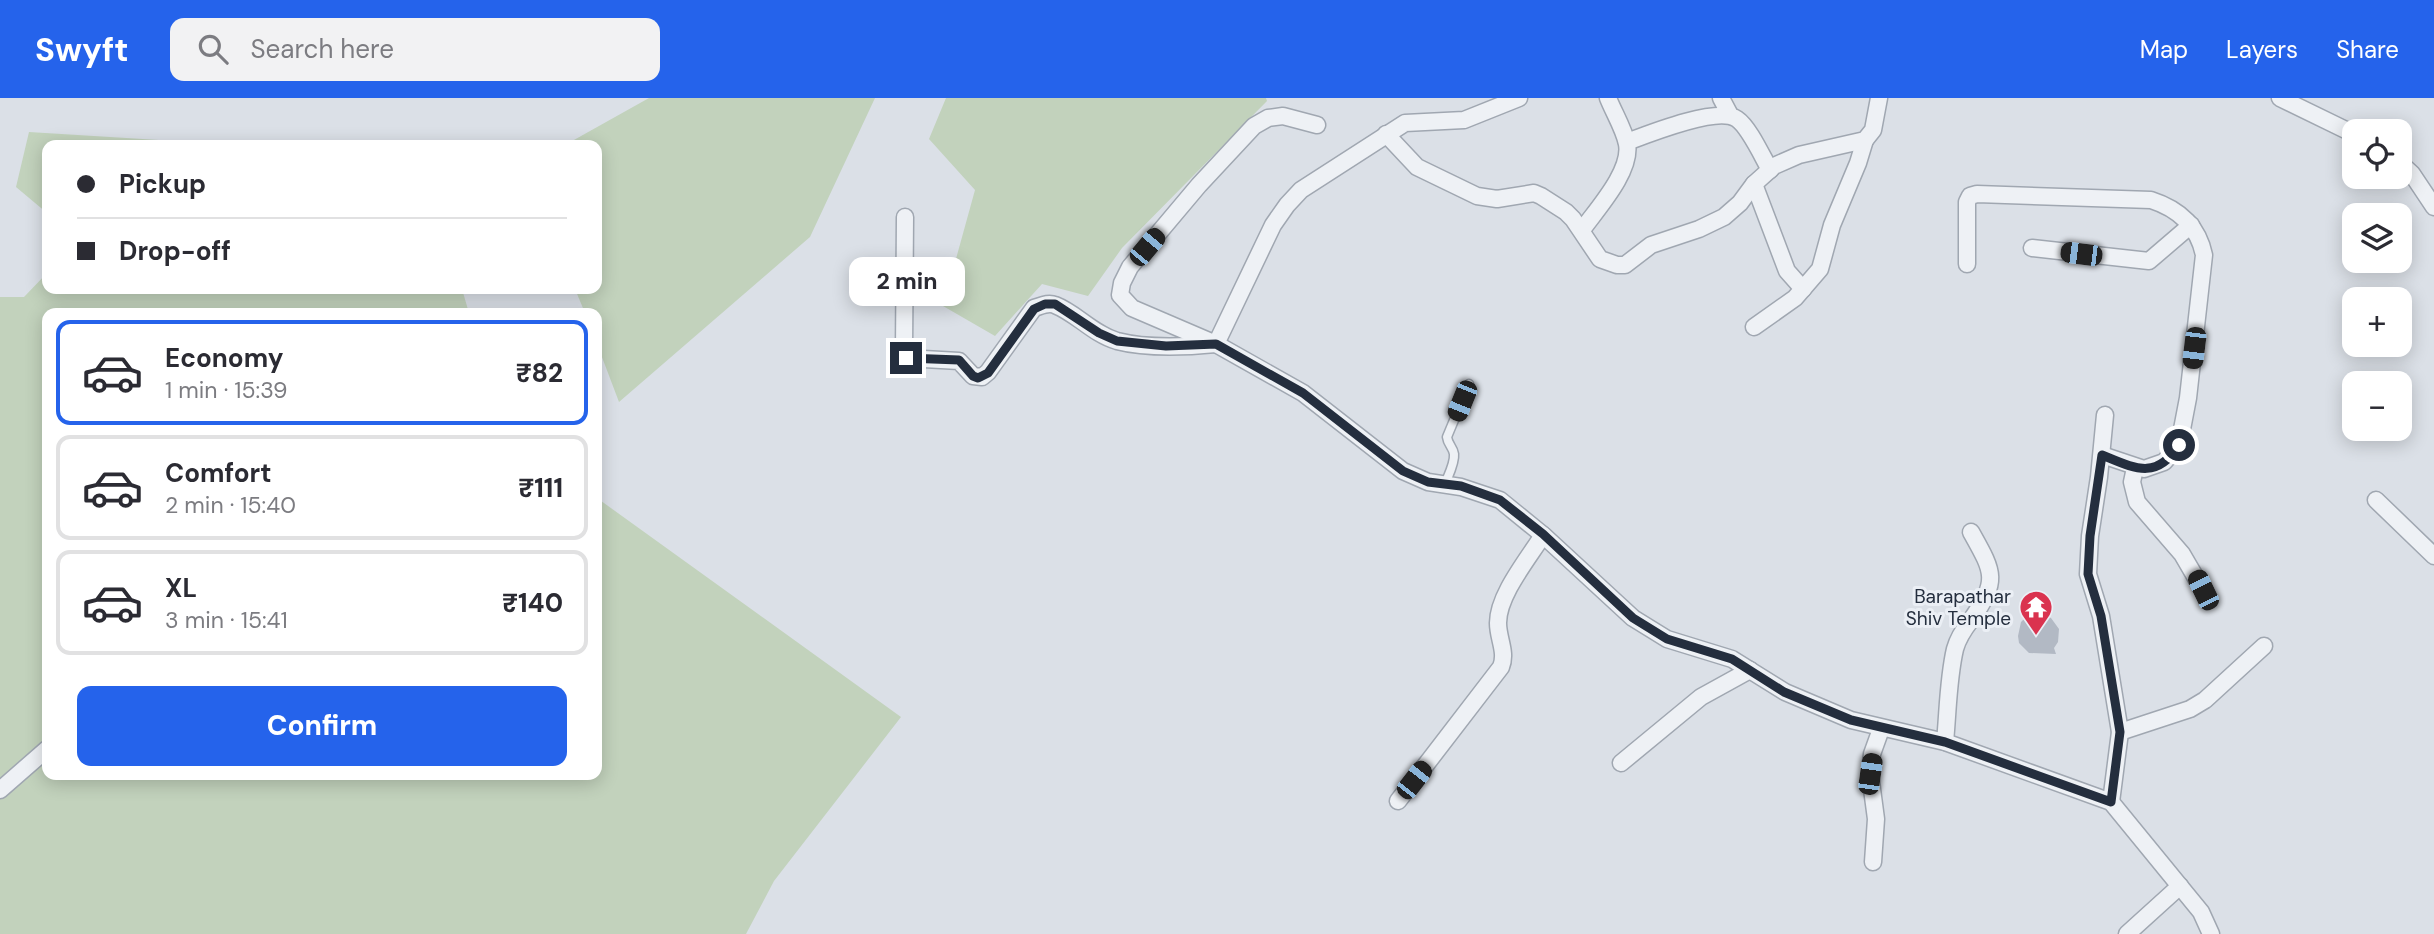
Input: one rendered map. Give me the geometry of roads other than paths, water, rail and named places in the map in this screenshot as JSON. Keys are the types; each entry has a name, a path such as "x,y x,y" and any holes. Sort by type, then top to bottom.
{"street":[{"path":"1216,344 1273,225 1301,190 1405,123 1464,120 1519,98"},
{"path":"1582,230 1621,174 1626,162 1627,142 1608,98"},
{"path":"1721,98 1730,115 1742,123 1769,170"},
{"path":"1754,327 1795,298 1820,269 1832,225 1865,140 1873,130 1879,98"},
{"path":"2280,98 2342,128"},
{"path":"1627,142 1674,123 1730,115"},
{"path":"1317,125 1283,116 1268,118 1254,126 1199,185 1130,267 1122,283 1120,295 1132,309 1216,344 1303,393 1403,471 1428,482 1480,491 1500,500 1543,534 1633,618 1667,639 1722,655 1784,692 1821,709 1881,729 1945,742 2111,802 2201,912 2211,934"},
{"path":"1386,134 1417,167 1477,197 1497,199 1534,193 1566,212 1582,230 1600,259 1617,265 1625,265 1651,245 1699,229 1724,217 1769,170 1799,155 1865,140"},
{"path":"2412,173 2434,207"},
{"path":"1754,184 1787,271 1803,289"},
{"path":"1967,264 1967,202 1970,196 1977,194 2151,200 2167,205 2184,216 2191,225 2202,245 2204,255 2179,445 2168,459 2158,466 2144,469 2102,455"},
{"path":"905,217 906,358 959,360 973,376 982,377 988,373 1034,309 1045,304 1055,304 1099,333 1117,341 1166,346 1216,344"},
{"path":"2032,248 2149,261 2191,225"},
{"path":"2105,415 2088,574 2101,616 2120,732 2111,802"},
{"path":"2135,468 2132,482 2137,502 2182,554 2203,590"},
{"path":"2376,500 2434,556"},
{"path":"1945,742 1956,647 1962,633 1985,600 1991,583 1991,572 1971,532"},
{"path":"1398,801 1501,667 1504,653 1498,622 1504,597 1543,534"},
{"path":"2120,732 2190,709 2205,700 2264,646"},
{"path":"1621,764 1701,697 1750,670"},
{"path":"1873,862 1876,819 1870,774 1872,754 1881,729"},
{"path":"0,790 42,753"},
{"path":"2127,934 2180,886"}],"lane":[{"path":"1445,484 1454,458 1447,437 1469,384"}],"place":[{"name":"Barapathar Shiv Temple","path":"2036,637"}]}
